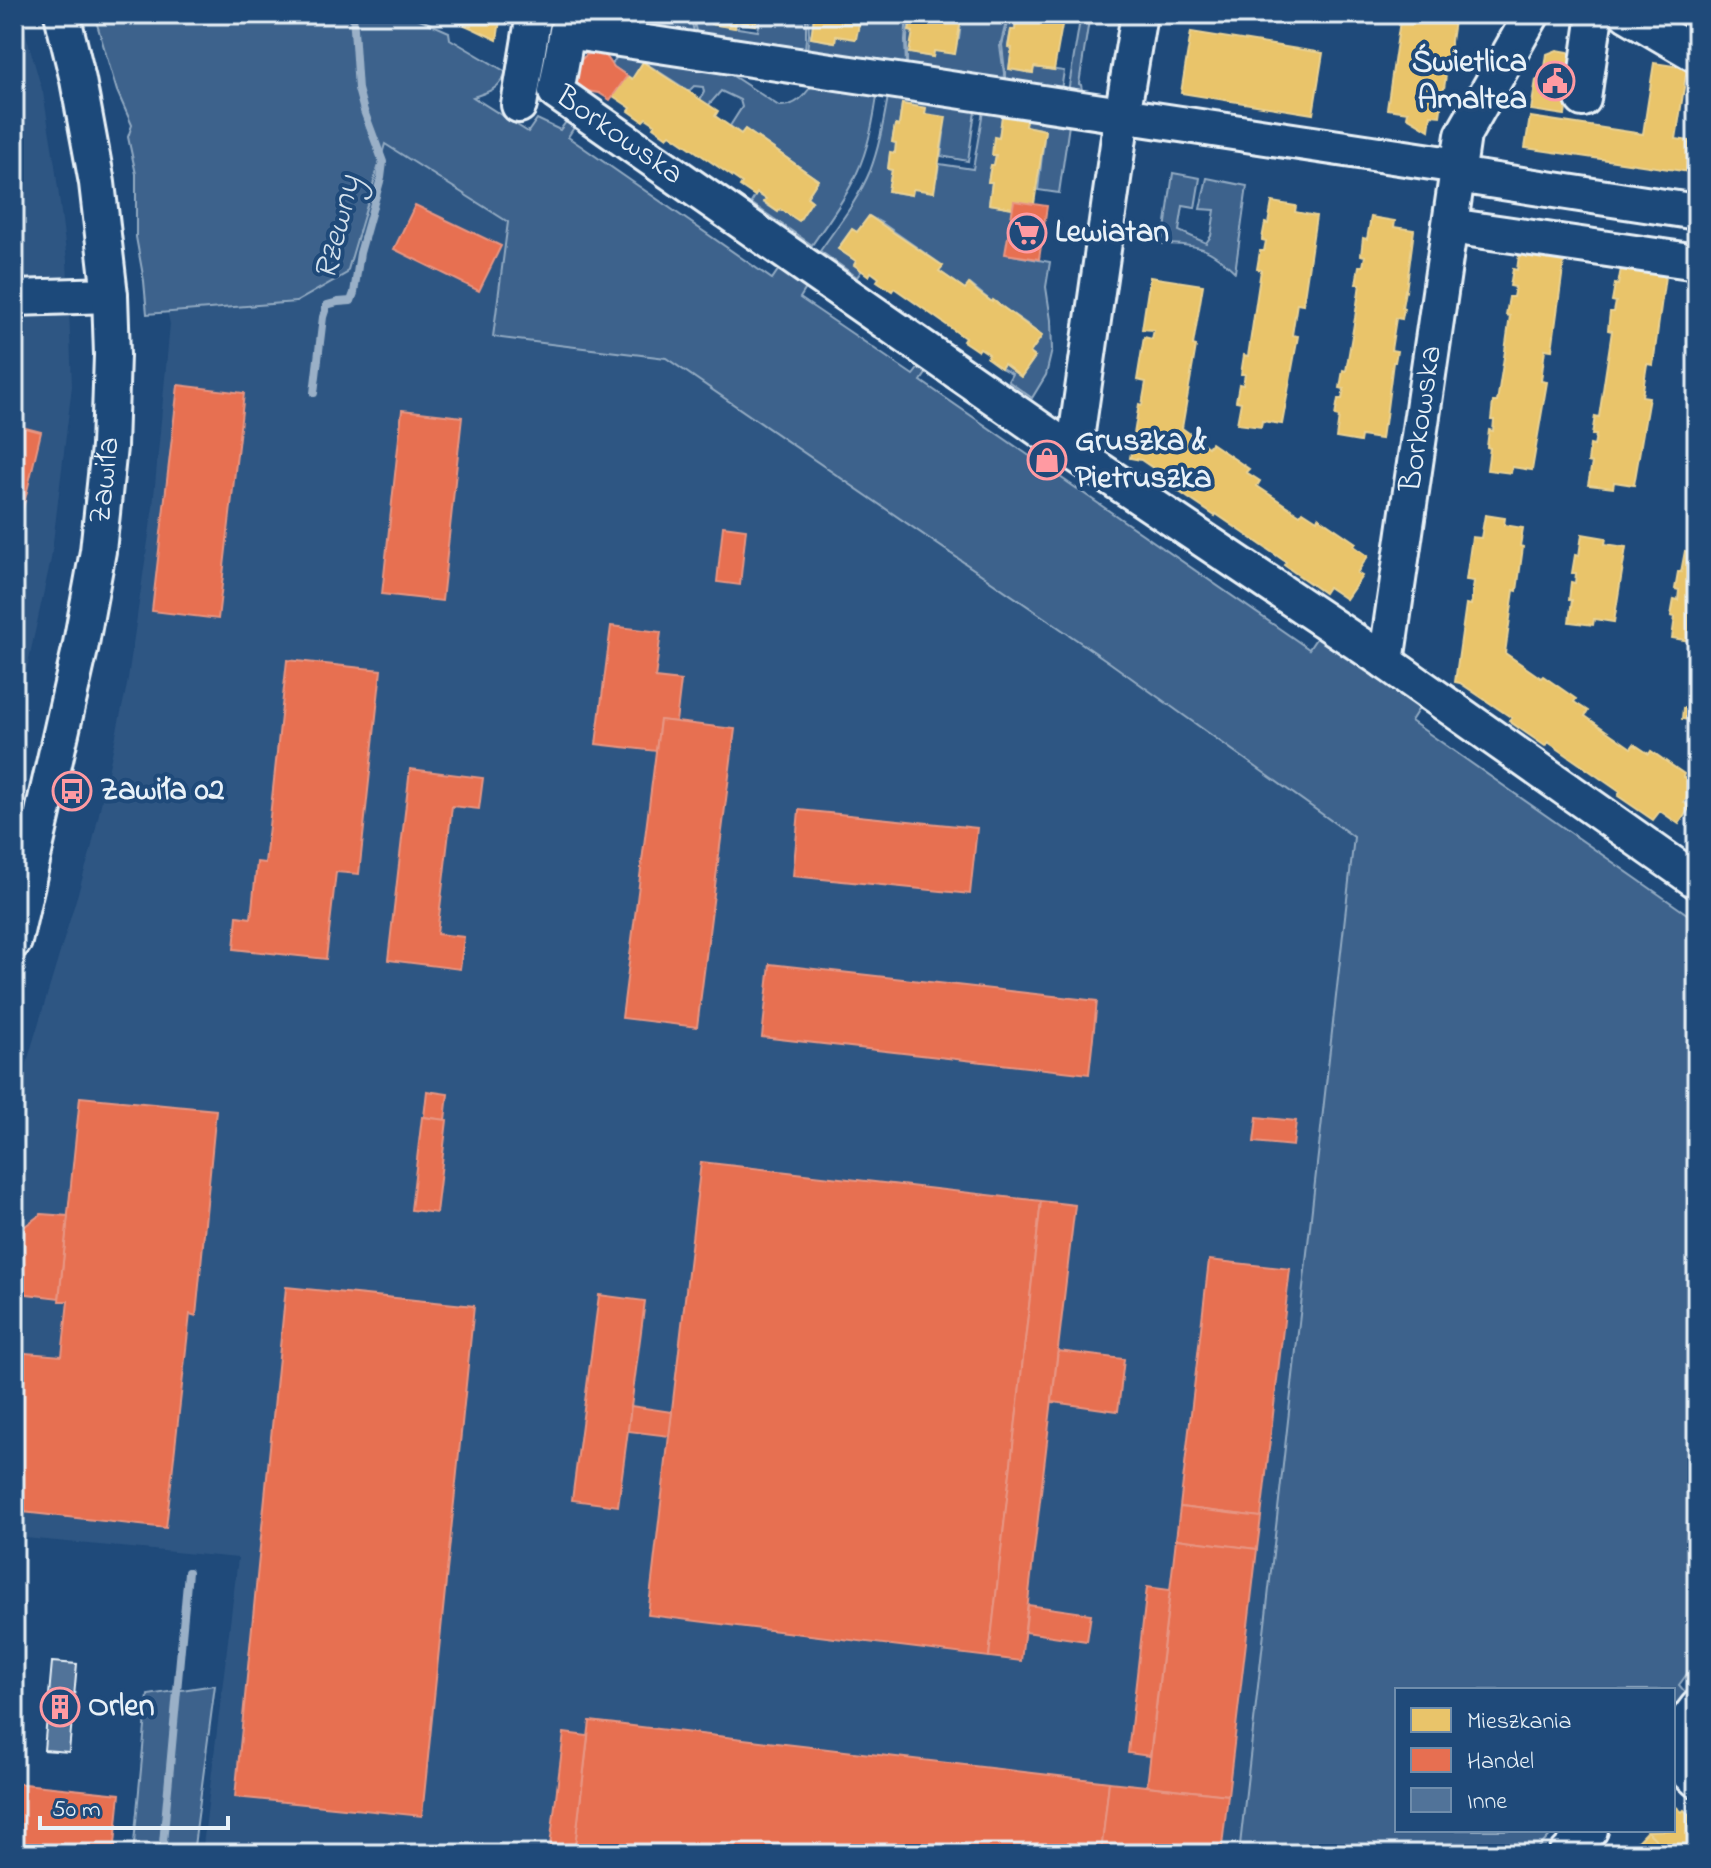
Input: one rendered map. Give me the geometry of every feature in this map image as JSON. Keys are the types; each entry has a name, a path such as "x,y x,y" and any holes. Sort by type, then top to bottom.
{"street":[{"name":"Zawiła","path":"14,941 80,649 98,551 109,447 110,295 97,183 62,14"},
{"path":"519,105 534,14"},
{"path":"1074,453 1139,14"},
{"name":"Borkowska","path":"1386,662 1463,135 1532,14"},
{"path":"1583,99 1595,14"},
{"path":"1627,14 1697,55"},
{"name":"Borkowska","path":"1697,212 1122,116 567,31 556,92 1074,453 1386,662 1697,881"},
{"path":"1450,226 1697,262"},
{"path":"14,298 110,295"},
{"path":"1675,1737 1697,1708"},
{"path":"1675,1760 1697,1780"},
{"path":"1567,1854 1588,1832"}],"shaded area":[{"path":"14,14 20,14 43,93 55,165 67,260 72,386 51,559 14,727"},
{"path":"94,14 408,14 449,32 450,39 506,72 496,87 473,97 528,132 537,119 560,130 571,115 578,121 568,137 772,279 783,263 810,282 800,298 913,375 924,361 931,366 921,381 1309,649 1319,634 1421,705 1411,721 1697,921 1697,1660 1679,1685 1686,1693 1675,1706 1675,1688 1395,1688 1395,1832 1553,1832 1533,1854 1239,1854 1354,837 1109,662 666,358 493,337 508,222 385,144 347,273 296,302 147,314 136,237 136,174 128,137 132,125 117,91"},
{"path":"586,14 690,14 694,41 584,24"},
{"path":"692,14 712,14 711,24 758,31 761,14 806,14 804,57 695,41"},
{"path":"808,14 814,17 811,38 834,42 836,36 860,24 861,14 907,14 906,65 806,57"},
{"path":"910,14 916,14 912,15 909,31 913,32 910,53 933,57 934,51 959,39 962,14 992,14 1007,19 1000,46 1003,87 907,72 907,37"},
{"path":"1081,14 1090,14 1079,84 1084,100 1067,98"},
{"path":"1009,19 1016,21 1008,46 1012,48 1009,69 1032,73 1034,67 1064,71 1060,96 1006,81 1002,45"},
{"path":"603,50 716,65 779,106 795,103 813,84 878,89 861,164 847,193 812,245 751,203 757,193 766,199 764,203 778,212 812,201 807,197 818,180 745,129 741,134 730,126 742,107 740,100 721,91 708,106 700,100 703,87 694,86 689,91 644,62 632,79 614,67 612,64 616,58"},
{"path":"889,91 976,104 968,161 941,156 944,133 925,114 925,108 902,104 899,126 895,125 892,142 896,143 895,153 890,153 888,169 892,170 888,191 912,195 913,189 937,177 939,164 973,169 984,105 1070,118 1059,193 1038,190 1045,130 1025,126 1025,120 1002,117 993,155 996,155 994,165 991,165 988,181 992,182 989,204 1013,208 1006,254 1050,262 1046,287 1052,350 1046,375 1032,398 1008,381 1012,374 1001,368 1004,364 1021,376 1035,357 1030,353 1030,326 970,284 965,289 939,271 942,265 869,216 857,232 852,229 838,248 856,261 862,270 857,277 820,251 854,202 870,171"},
{"path":"385,143 508,222 493,337 666,358 1109,662 1355,837 1239,1854 202,1854 238,1558 14,1537 14,1115 91,850 127,685 153,507 170,324 167,311 296,302"},
{"path":"1173,173 1200,178 1195,208 1183,206 1179,231 1206,243 1211,236 1215,210 1200,209 1207,178 1247,186 1235,272 1210,252 1185,245 1163,244"},
{"path":"215,1685 193,1854 133,1854 148,1695"}],"building: Mieszkania":[{"path":"440,14 501,14 497,40 474,29"},
{"path":"712,14 758,14 756,25 736,22 735,28 711,24"},
{"path":"811,14 861,14 856,39 836,36 835,42 811,38 814,17"},
{"path":"912,14 962,14 955,54 934,51 933,57 909,53"},
{"path":"1013,14 1064,14 1054,70 1034,67 1033,73 1009,69 1012,48 1008,47 1016,21 1012,20"},
{"path":"1401,14 1455,14 1440,116 1431,115 1429,130 1407,117 1408,112 1387,109"},
{"path":"1191,32 1323,53 1313,114 1181,93"},
{"path":"1557,50 1574,56 1565,115 1531,110 1536,80 1543,81 1547,54"},
{"path":"643,62 718,111 715,116 741,134 745,129 818,180 807,197 812,201 799,221 780,209 778,212 764,202 766,199 740,186 742,183 670,134 667,137 646,118 643,121 613,96 627,76 632,79"},
{"path":"1654,63 1687,68 1676,139 1697,142 1697,173 1525,148 1530,117 1643,134"},
{"path":"902,104 926,108 925,114 946,117 934,192 913,189 912,195 888,191 892,170 888,169 890,152 895,153 896,143 892,142 895,125 899,126"},
{"path":"1002,116 1026,120 1025,126 1045,130 1034,204 1014,201 1013,208 989,204 992,182 988,182 996,155 992,155 994,137 999,138"},
{"path":"1272,202 1296,206 1295,212 1316,216 1303,304 1297,303 1292,335 1298,336 1282,424 1262,421 1261,427 1237,424 1241,402 1236,401 1239,384 1243,385 1245,374 1241,374 1244,355 1248,356 1261,270 1257,269 1260,251 1264,251 1266,241 1262,239"},
{"path":"869,216 943,266 939,271 965,289 969,284 1042,336 1030,353 1035,357 1021,377 1004,364 1001,368 987,358 989,354 963,341 965,338 894,288 892,291 877,281 879,278 871,272 869,276 854,265 856,261 838,249 852,229 857,232"},
{"path":"1371,217 1395,221 1394,227 1414,230 1402,319 1396,318 1391,350 1397,351 1385,424 1381,439 1361,436 1360,442 1336,438 1339,417 1335,416 1338,399 1342,399 1344,389 1340,388 1355,318 1359,266 1363,266 1365,256 1361,255 1363,238 1367,239"},
{"path":"1520,248 1544,252 1543,258 1564,261 1552,350 1545,349 1541,381 1547,382 1532,470 1512,467 1511,473 1487,470 1490,448 1487,447 1489,430 1493,431 1493,402 1497,402 1505,351 1510,316 1506,315 1509,297 1513,297 1515,287 1510,286 1513,269 1517,270"},
{"path":"1622,263 1646,267 1645,273 1665,276 1653,365 1647,364 1642,396 1649,397 1634,485 1614,482 1613,488 1588,485 1592,463 1588,462 1590,445 1594,446 1596,435 1592,435 1595,416 1599,417 1612,331 1608,330 1610,312 1614,312 1616,302 1612,301"},
{"path":"1150,277 1203,285 1182,428 1208,447 1211,443 1249,469 1246,472 1260,481 1257,486 1300,515 1303,511 1317,520 1318,517 1356,543 1354,546 1368,556 1357,573 1362,576 1346,599 1328,587 1324,593 1284,565 1286,562 1178,491 1183,485 1141,460 1130,458 1146,382 1137,380 1144,337 1152,339 1154,330 1142,329"},
{"path":"1694,461 1697,461 1697,501 1692,500"},
{"path":"1485,515 1505,518 1504,525 1523,528 1517,591 1514,590 1505,653 1576,699 1574,702 1588,711 1585,716 1631,748 1634,744 1649,754 1651,751 1684,774 1683,777 1696,786 1684,802 1690,807 1679,824 1660,811 1653,820 1618,796 1620,792 1548,742 1545,746 1509,721 1512,718 1455,682 1466,604 1471,605 1474,581 1466,580 1472,537 1481,538"},
{"path":"1582,534 1606,538 1605,544 1626,547 1614,622 1594,619 1593,625 1569,622 1571,582 1575,583 1576,573 1572,573 1575,555 1579,556"},
{"path":"1685,551 1697,553 1696,642 1672,638 1675,617 1671,616 1679,590 1675,589"},
{"path":"1683,708 1697,710 1697,721 1682,719"},
{"path":"1675,1806 1695,1820 1697,1852 1695,1854 1687,1847 1680,1854 1671,1854 1648,1832 1675,1832"},
{"path":"1648,1832 1671,1854 1617,1854 1623,1848 1627,1852"}],"building: Handel":[{"path":"593,53 606,56 614,67 627,76 610,100 599,93 587,91 577,83 577,64"},
{"path":"1014,201 1047,206 1039,259 1005,254"},
{"path":"415,205 501,246 479,291 394,249"},
{"path":"178,385 244,393 218,619 152,611"},
{"path":"402,410 462,417 442,601 382,594"},
{"path":"14,425 41,432 14,546"},
{"path":"1042,448 1059,460 1052,471 1035,459"},
{"path":"723,526 746,529 740,585 717,582"},
{"path":"611,626 661,632 655,678 681,681 676,722 660,720 656,751 596,744"},
{"path":"287,660 381,670 359,874 336,872 326,959 234,949 237,916 251,918 257,862 265,863"},
{"path":"660,720 735,729 697,1027 622,1018"},
{"path":"410,769 483,778 479,809 452,806 437,934 464,937 460,969 388,960"},
{"path":"799,810 977,828 970,894 793,876"},
{"path":"770,964 1097,1001 1089,1074 762,1037"},
{"path":"427,1091 448,1094 445,1120 424,1117"},
{"path":"80,1097 216,1110 196,1316 190,1314 166,1528 14,1511 14,1352 62,1356 68,1301 59,1301"},
{"path":"422,1117 447,1120 436,1213 411,1210"},
{"path":"1257,1117 1296,1121 1293,1146 1254,1142"},
{"path":"701,1162 1041,1201 989,1657 648,1615"},
{"path":"1041,1201 1075,1205 1021,1661 989,1657"},
{"path":"41,1214 68,1216 59,1298 27,1294 14,1278 17,1232"},
{"path":"1209,1260 1290,1269 1261,1517 1180,1507"},
{"path":"286,1287 474,1306 422,1816 235,1797"},
{"path":"599,1295 645,1301 618,1506 572,1500"},
{"path":"1058,1351 1124,1359 1118,1411 1052,1402"},
{"path":"631,1406 672,1412 669,1436 628,1431"},
{"path":"1180,1507 1261,1517 1257,1549 1176,1539"},
{"path":"1176,1539 1257,1549 1228,1795 1147,1786"},
{"path":"1147,1587 1170,1590 1150,1756 1128,1753"},
{"path":"1028,1605 1091,1614 1087,1641 1025,1632"},
{"path":"590,1721 1109,1782 1101,1854 574,1854"},
{"path":"564,1733 588,1736 574,1854 549,1854"},
{"path":"1109,1782 1228,1795 1221,1854 1101,1854"},
{"path":"14,1783 120,1794 114,1854 14,1854"},
{"path":"262,1846 287,1849 286,1854 261,1854"}],"building: Inne":[{"name":"Orlen","path":"52,1662 77,1664 69,1752 44,1750"}],"waterway":[{"name":"Rzewny","path":"314,393 323,317 327,305 351,301 383,162 358,89 353,14"},
{"path":"162,1854 188,1572"}],"place":[{"name":"Świetlica Amaltea","path":"1555,81"},
{"name":"Lewiatan","path":"1027,233"},
{"name":"Gruszka & Pietruszka","path":"1047,460"},
{"name":"Zawiła 02","path":"72,791"},
{"name":"Orlen","path":"60,1707"}]}
